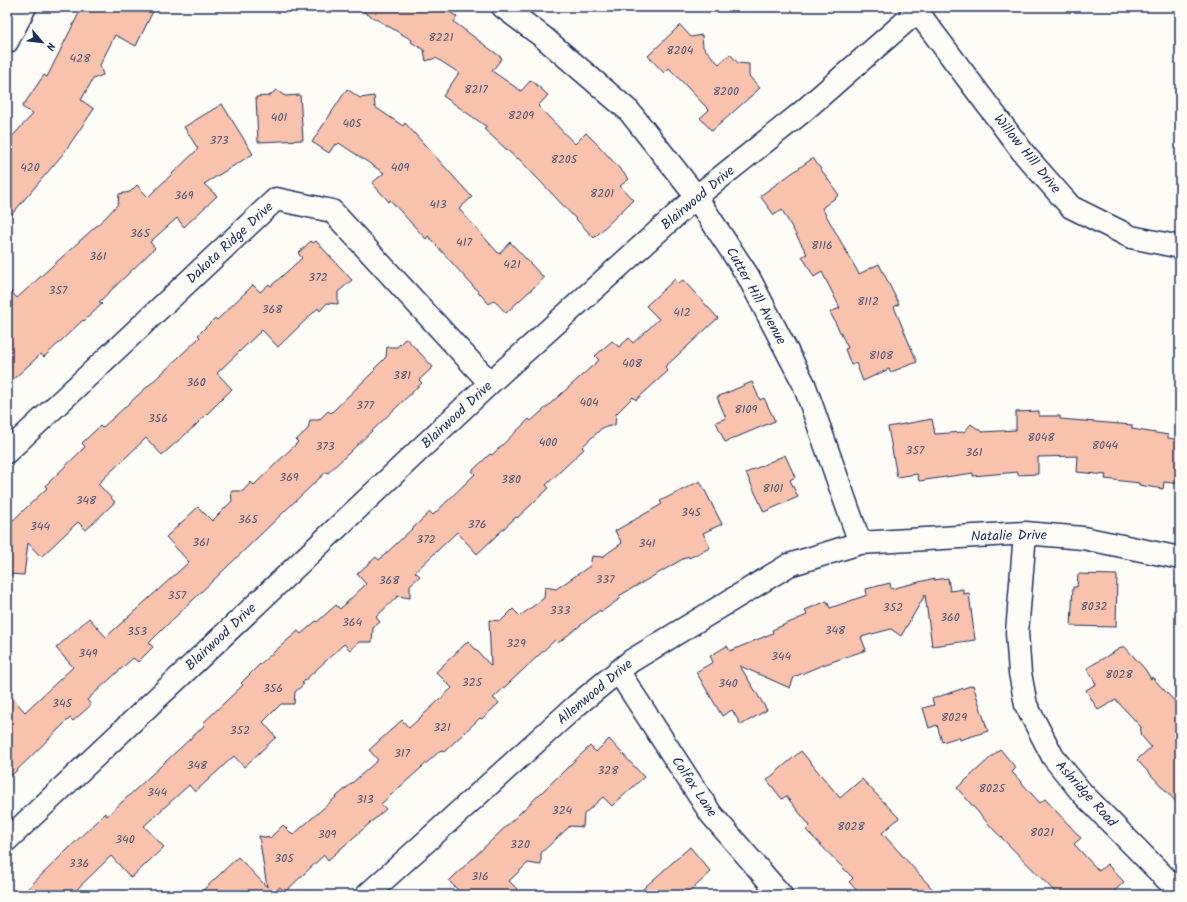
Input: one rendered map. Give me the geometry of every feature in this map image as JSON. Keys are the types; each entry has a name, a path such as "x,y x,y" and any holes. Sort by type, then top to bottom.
{"street":[{"path":"7,42 26,7"},
{"name":"Cutter Hill Avenue","path":"503,7 543,37 629,111 696,197 748,276 804,384 860,543"},
{"name":"Blairwood Drive","path":"7,840 490,383 696,197 801,113 918,8"},
{"name":"Willow Hill Drive","path":"918,8 1025,155 1071,207 1131,238 1180,247"},
{"name":"Dakota Ridge Drive","path":"7,452 276,199 332,211 490,383"},
{"name":"Natalie Drive","path":"860,543 1025,533 1083,538 1180,558"},
{"name":"Ashridge Road","path":"1025,533 1017,633 1020,673 1026,705 1053,757 1082,794 1180,893"},
{"name":"Allenwood Drive","path":"367,895 577,705 631,661 789,565 860,543"},
{"name":"Colfax Lane","path":"618,671 711,814 782,895"}],"building":[{"path":"82,7 155,7 136,46 115,35 100,65 103,75 93,79 81,100 94,109 63,154 7,220 7,142 33,114 22,107 44,75 47,77"},
{"path":"355,7 443,7 457,17 454,22 502,58 492,71 521,91 531,80 548,95 538,106 575,144 586,133 600,147 629,179 620,186 633,200 594,238 518,158 517,159 484,129 487,127 443,96 459,73 436,58 426,61 424,50 411,42 412,40"},
{"path":"680,25 691,37 702,35 703,47 719,64 730,54 738,63 749,64 749,76 760,88 712,131 700,118 709,110 669,68 664,73 648,56"},
{"path":"347,89 360,98 374,96 375,107 403,126 405,123 472,197 459,209 499,254 510,242 544,278 506,313 494,300 489,304 428,236 426,239 372,183 384,173 339,143 337,145 335,144 329,153 312,142"},
{"path":"276,90 285,96 300,95 303,140 258,142 256,97 269,96"},
{"path":"222,104 253,154 204,184 217,196 184,227 177,218 150,242 155,248 99,302 102,304 44,357 41,354 7,385 7,287 17,298 105,218 118,204 119,194 130,192 137,185 148,197 198,149 184,127"},
{"path":"813,158 839,195 822,208 859,274 879,264 899,304 894,307 917,362 891,372 889,369 863,381 856,363 851,365 845,349 848,348 830,312 840,308 822,272 814,277 802,256 807,254 782,210 774,215 760,196"},
{"path":"311,241 313,243 316,241 352,280 338,292 338,304 327,303 320,311 318,308 278,347 262,330 217,373 232,389 195,426 162,455 146,438 98,484 115,502 86,530 78,522 41,557 28,543 24,575 7,574 7,526 47,488 45,486 85,447 82,443 100,426 102,428 160,375 200,337 198,335 215,318 217,320 253,285 260,292 269,284 271,286 302,258 298,253"},
{"path":"675,279 679,283 683,280 718,318 665,367 668,371 636,400 633,397 616,414 615,425 602,428 582,447 584,449 546,485 549,488 477,554 457,532 415,572 420,576 410,585 410,598 398,596 376,617 380,622 373,628 372,642 359,642 350,650 344,644 302,683 304,684 295,692 294,704 281,704 263,722 276,737 244,767 234,756 195,792 189,785 144,826 164,847 131,878 111,856 71,895 21,895 105,813 107,816 205,725 203,723 243,685 241,683 259,665 298,631 301,634 336,605 340,609 366,584 357,574 376,557 379,560 430,512 433,515 475,474 472,471 490,454 492,455 529,419 531,421 599,360 595,356 612,341 619,347 629,338 633,343 659,319 646,306"},
{"path":"406,338 433,367 419,380 422,383 328,473 326,472 288,508 164,628 149,643 153,647 138,662 133,658 87,700 91,705 73,721 70,718 7,780 7,692 25,712 73,667 56,648 89,618 106,637 189,562 166,537 198,507 212,521 232,501 231,491 243,491 251,482 254,485 298,442 296,440 308,429 310,420 319,420 328,411 331,413 375,370 374,369 386,357 387,347 397,347"},
{"path":"752,382 760,400 764,398 775,421 725,442 716,422 726,418 717,397"},
{"path":"1039,411 1039,416 1060,416 1060,419 1132,425 1132,429 1168,435 1168,438 1180,440 1180,484 1164,482 1163,489 1139,485 1139,483 1105,479 1106,475 1077,472 1078,456 1038,457 1038,474 1018,475 1018,472 973,476 973,473 919,481 917,474 897,477 888,427 932,419 935,434 964,432 971,424 982,432 1016,430 1016,412"},
{"path":"785,455 795,477 790,480 798,497 764,512 746,473"},
{"path":"700,481 722,524 703,533 710,548 689,558 688,556 619,596 621,598 601,612 600,610 558,643 555,640 493,698 499,703 482,719 480,718 444,752 441,750 381,804 386,809 328,860 324,855 285,892 280,887 273,894 274,895 198,895 238,857 267,887 259,836 270,838 283,825 293,835 378,760 369,750 402,720 409,728 452,688 436,672 468,641 491,666 489,620 501,621 513,609 520,616 544,598 545,587 556,589 590,566 592,556 602,557 622,543 615,531 662,504 660,501"},
{"path":"1078,574 1117,575 1116,627 1071,626 1073,587 1077,587"},
{"path":"935,578 934,580 948,578 950,591 963,589 963,594 969,593 975,640 932,646 925,595 901,636 891,629 861,637 866,650 794,677 790,688 740,666 767,710 741,725 732,710 722,716 696,672 713,662 710,656 727,646 730,651 773,633 772,630 807,615 805,610 827,601 830,608 867,595 866,589 890,583 891,589"},
{"path":"1124,646 1145,669 1151,679 1152,677 1180,707 1180,806 1137,760 1151,747 1140,734 1141,727 1116,700 1098,710 1086,690 1096,684 1087,668"},
{"path":"973,685 988,731 960,740 959,737 942,742 937,725 929,728 923,708 934,705 932,699"},
{"path":"609,739 644,777 612,806 603,797 584,814 583,827 570,826 541,853 541,865 528,863 509,881 523,895 463,895 449,881 590,746 596,752"},
{"path":"1000,749 1016,768 1012,772 1040,803 1045,799 1081,838 1074,844 1099,871 1107,864 1124,882 1110,895 1058,895 992,828 957,788"},
{"path":"801,751 840,798 862,779 899,818 882,833 938,895 861,895 849,882 853,878 806,830 810,826 786,796 782,799 767,780"},
{"path":"690,847 711,872 686,895 636,895"}]}
